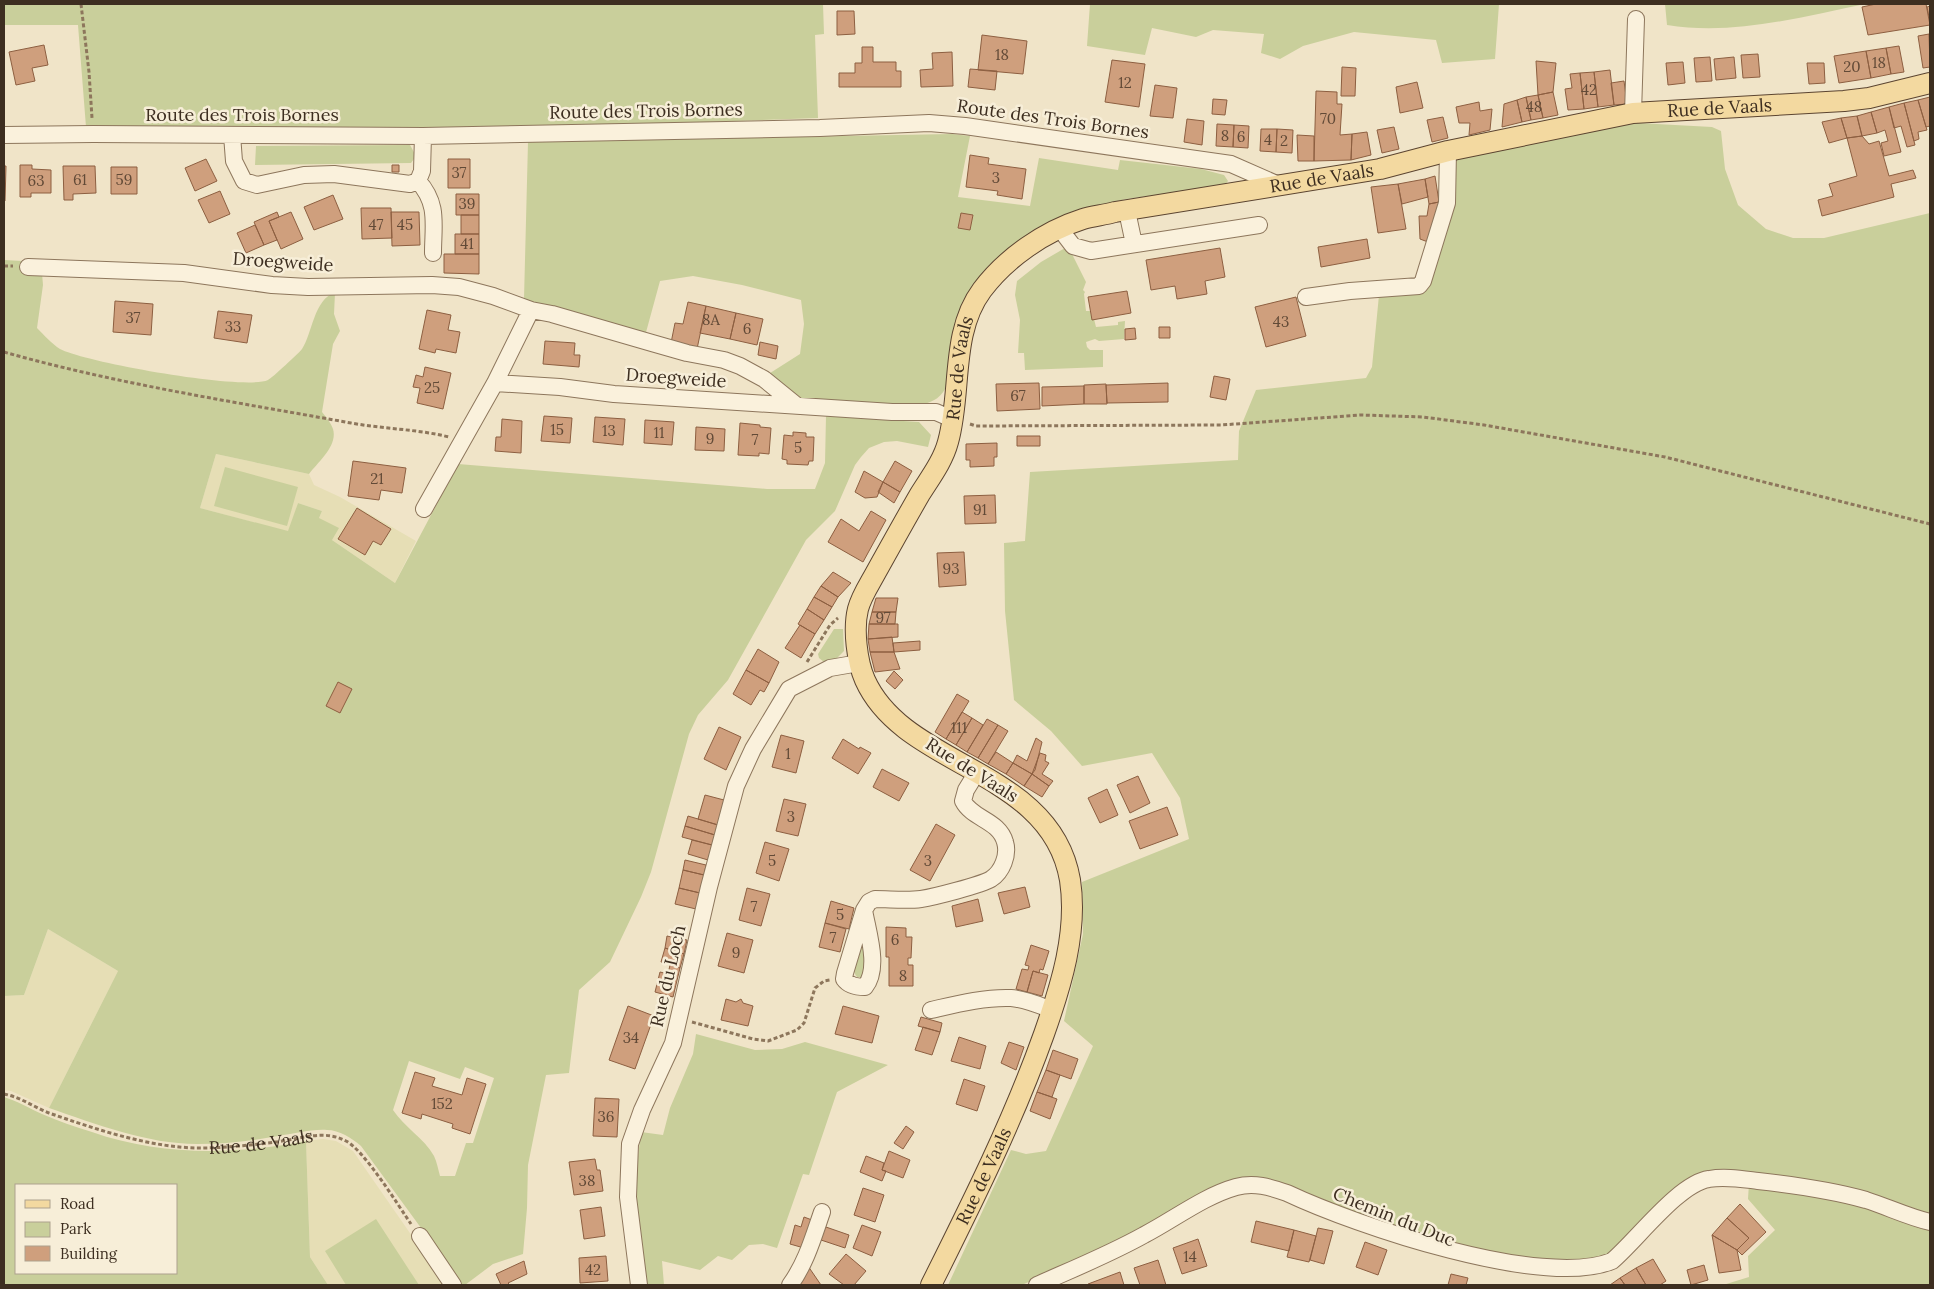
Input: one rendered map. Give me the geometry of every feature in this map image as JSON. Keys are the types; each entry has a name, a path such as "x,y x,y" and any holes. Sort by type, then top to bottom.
{"main road":[{"name":"Rue de Vaals","path":"931,1285 996,1153 1032,1067 1052,1010 1071,932 1070,880 1064,857 1043,822 1025,803 1007,790 915,735 891,716 876,699 859,663 856,622 858,607 893,540 948,444 966,323 972,307 985,286 1013,257 1039,240 1082,220 1380,169 1448,151 1633,113 1844,101 1869,98 1930,83"}],"street":[{"path":"1633,113 1636,19"},
{"name":"Route des Trois Bornes","path":"4,135 423,136 810,128 929,123 974,127 1232,164 1282,186"},
{"path":"232,135 234,161 244,181 257,185 304,175 334,174 410,184 418,181 422,171 423,136"},
{"path":"1306,297 1350,291 1419,286 1423,281 1447,204 1448,151"},
{"path":"418,181 428,192 434,208 433,253"},
{"path":"1128,211 1134,244"},
{"path":"1060,229 1072,246 1091,251 1259,225"},
{"name":"Droegweide","path":"28,267 184,273 272,285 308,287 432,284 459,287 493,296 531,310 552,314 688,353 724,360 764,379 796,406"},
{"path":"424,509 495,383 531,310"},
{"name":"Droegweide","path":"495,383 560,387 614,394 796,406 892,412 936,412 952,419"},
{"name":"Rue du Loch","path":"639,1285 628,1197 630,1144 642,1110 673,1043 709,887 736,786 752,749 789,689 830,668 859,663"},
{"path":"864,910 874,967 871,979 865,987 858,987 848,984 844,979 864,910 869,902 875,899 920,899 980,884 992,878 1008,854 1005,840 995,825 966,808 963,801 966,790 977,772"},
{"path":"930,1010 992,999 1013,998 1035,1003 1052,1010"},
{"name":"Chemin du Duc","path":"1037,1285 1144,1235 1198,1204 1234,1188 1252,1184 1268,1186 1287,1193 1419,1252 1461,1265 1531,1279 1579,1278 1588,1276 1610,1263 1675,1198 1707,1179 1728,1178 1822,1189 1866,1200 1930,1222"},
{"path":"790,1285 799,1274 822,1212"},
{"path":"420,1236 453,1285"}],"path":[{"path":"81,4 89,72 93,134"},
{"path":"4,352 39,362 204,397 360,424 439,434 461,441"},
{"path":"952,419 976,426 1112,426 1221,425 1361,415 1423,417 1494,427 1665,458 1930,524"},
{"path":"794,686 830,625 849,609 858,607"},
{"path":"679,1018 753,1039 768,1041 797,1030 804,1023 815,988 824,981 844,979"},
{"name":"Rue de Vaals","path":"4,1094 47,1112 96,1128 174,1146 199,1148 234,1146 277,1142 322,1134 332,1136 346,1141 361,1153 420,1236"}],"shaded area":[{"path":"216,454 309,474 314,485 340,497 416,541 395,583 332,540 319,518 322,511 298,503 289,532 200,508"},
{"path":"48,929 118,971 49,1108 11,1091 4,1090 4,996 24,995"},
{"path":"323,1139 336,1141 353,1151 446,1285 328,1285 310,1257 306,1141"}],"green space":[{"path":"4,4 823,4 824,34 815,35 818,118 452,128 178,129 86,127 78,25 4,25"},
{"path":"1090,4 1499,4 1495,59 1442,63 1436,40 1354,32 1303,46 1280,59 1261,53 1264,34 1213,30 1196,37 1152,28 1145,55 1087,46"},
{"path":"1665,4 1865,4 1767,24 1742,27 1692,28 1667,25"},
{"path":"1638,123 1712,127 1721,131 1725,169 1738,205 1766,229 1793,238 1824,238 1930,213 1930,1218 1704,1174 1607,1260 1556,1275 1532,1274 1505,1269 1252,1178 1022,1285 948,1285 1011,1150 1026,1154 1046,1151 1093,1046 1064,1021 1083,934 1082,882 1189,839 1180,798 1152,753 1082,766 1051,731 1014,700 1005,611 1004,543 1025,541 1030,472 1238,460 1239,431 1256,390 1366,378 1372,367 1379,295 1424,293 1452,204 1456,160 1551,138"},
{"path":"952,134 970,136 958,197 1030,206 1039,158 1118,170 1120,160 1201,169 1224,175 1228,181 1224,186 1126,199 1076,212 1035,229 1004,252 949,382 943,392 933,401 918,405 803,399 767,375 800,354 804,324 801,300 742,285 693,276 660,281 645,336 524,299 528,142"},
{"path":"410,145 416,156 411,163 255,165 256,146"},
{"path":"1065,248 1072,254 1086,282 1083,290 1085,292 1086,311 1090,311 1096,327 1118,325 1118,322 1125,321 1124,339 1099,341 1095,339 1086,342 1090,350 1103,350 1103,367 1025,370 1024,353 1018,353 1020,320 1015,295 1017,281 1041,262"},
{"path":"4,260 41,262 43,285 37,328 60,349 99,361 164,374 229,382 268,380 275,375 302,349 322,302 328,296 335,293 334,314 340,331 333,344 322,412 333,429 333,442 330,448 309,474 216,454 200,508 288,531 298,503 322,511 319,518 339,528 332,540 395,583 458,464 767,489 815,489 825,463 826,416 919,422 931,435 928,447 897,441 884,442 869,448 861,457 855,465 835,511 806,540 728,680 698,715 689,734 651,872 641,897 610,962 579,990 569,1073 546,1075 528,1165 523,1254 493,1264 465,1285 459,1285 424,1232 361,1146 349,1137 336,1131 315,1130 228,1143 178,1143 159,1141 122,1132 49,1108 118,971 48,929 24,995 4,996","holes":["409,1061 460,1079 465,1067 494,1078 473,1143 466,1143 455,1176 440,1176 435,1158 430,1150 393,1110"]},
{"path":"225,467 298,487 287,526 214,506"},
{"path":"834,629 843,629 844,651 837,658 824,662 819,658 818,654"},
{"path":"860,941 865,954 865,963 862,977 857,977 854,964"},
{"path":"696,1034 755,1050 782,1049 805,1042 888,1065 837,1092 809,1175 803,1174 777,1248 763,1244 749,1245 732,1260 718,1256 700,1270 662,1261 664,1285 643,1285 634,1189 641,1132 663,1135 670,1108 693,1054"},
{"path":"4,1097 73,1126 144,1146 198,1151 225,1151 279,1146 306,1141 310,1257 328,1285 4,1285"},
{"path":"1749,1183 1830,1193 1930,1226 1930,1285 1723,1285 1749,1277 1748,1256 1775,1230 1748,1199"},
{"path":"376,1219 419,1285 346,1285 325,1251"}],"building":[{"path":"1876,4 1926,4 1930,25 1868,35 1862,7"},
{"path":"1930,6 1930,22 1927,7"},
{"path":"837,11 854,11 855,34 837,35"},
{"path":"1929,34 1930,67 1923,68 1918,36"},
{"path":"982,35 1027,41 1023,74 978,70"},
{"path":"44,45 48,65 32,68 35,81 16,85 9,52"},
{"path":"1899,46 1904,72 1891,74 1886,48"},
{"path":"862,47 873,47 873,62 896,62 896,71 901,71 901,87 839,87 839,73 855,73 855,63 862,63"},
{"path":"1886,48 1891,74 1871,78 1866,51"},
{"path":"1866,51 1871,78 1839,83 1834,56"},
{"path":"952,52 953,86 921,87 920,70 933,69 932,53"},
{"path":"1758,54 1760,77 1743,78 1741,55"},
{"path":"1710,57 1712,81 1696,82 1694,58"},
{"path":"1734,57 1736,78 1716,80 1714,59"},
{"path":"1112,60 1145,64 1139,107 1105,102"},
{"path":"1536,61 1556,63 1553,92 1538,95"},
{"path":"1683,62 1685,83 1668,85 1666,63"},
{"path":"1807,63 1824,63 1825,83 1809,84"},
{"path":"1342,67 1356,68 1355,96 1341,96"},
{"path":"970,69 997,71 995,90 968,87"},
{"path":"1610,70 1614,105 1598,107 1594,72"},
{"path":"1594,72 1598,107 1584,109 1580,73"},
{"path":"1580,73 1584,109 1568,110 1565,89 1572,88 1570,74"},
{"path":"1624,81 1627,104 1614,105 1611,83"},
{"path":"1417,82 1423,108 1400,113 1396,87"},
{"path":"1155,85 1177,88 1173,118 1150,116"},
{"path":"1316,91 1337,92 1337,104 1342,104 1340,135 1352,134 1351,160 1314,161"},
{"path":"1553,92 1558,115 1543,118 1538,95"},
{"path":"1538,95 1543,118 1531,120 1526,97"},
{"path":"1526,97 1531,120 1522,122 1517,100"},
{"path":"1930,97 1930,126 1926,127 1918,100"},
{"path":"1213,99 1227,100 1225,115 1212,114"},
{"path":"1517,100 1522,122 1502,127 1504,104"},
{"path":"1918,100 1927,130 1918,132 1919,139 1914,141 1904,103"},
{"path":"1479,102 1480,111 1492,109 1490,130 1469,135 1470,123 1459,123 1456,107"},
{"path":"1904,103 1915,145 1907,147 1901,126 1894,128 1889,107"},
{"path":"1889,107 1901,152 1884,156 1881,143 1888,141 1885,130 1877,133 1871,112"},
{"path":"1871,112 1877,133 1862,136 1857,116"},
{"path":"1857,116 1862,136 1847,138 1841,118"},
{"path":"1443,117 1448,138 1432,142 1427,120"},
{"path":"1841,118 1847,138 1829,143 1822,122"},
{"path":"1187,119 1204,121 1202,145 1184,142"},
{"path":"1217,124 1234,125 1233,147 1216,146"},
{"path":"1234,125 1249,126 1248,148 1233,147"},
{"path":"1394,127 1399,149 1382,153 1377,130"},
{"path":"1261,129 1277,129 1276,152 1260,151"},
{"path":"1277,129 1293,130 1292,153 1276,152"},
{"path":"1367,132 1371,155 1351,160 1352,134"},
{"path":"1297,135 1314,136 1314,161 1298,161"},
{"path":"1862,136 1869,144 1879,141 1889,176 1913,170 1916,178 1891,184 1894,197 1822,216 1818,200 1833,196 1829,184 1857,176 1847,138"},
{"path":"970,155 989,158 988,164 1026,169 1022,199 997,195 998,191 966,187"},
{"path":"206,159 217,181 195,191 185,168"},
{"path":"448,159 470,159 470,188 448,188"},
{"path":"20,165 32,165 32,169 51,170 51,193 31,193 31,197 20,197"},
{"path":"392,165 399,165 399,172 392,172"},
{"path":"4,166 6,166 5,201 4,201"},
{"path":"63,166 95,166 96,193 73,194 73,200 64,200"},
{"path":"111,167 137,167 137,194 111,194"},
{"path":"1435,176 1439,202 1429,204 1425,179"},
{"path":"1425,179 1428,197 1402,204 1398,184"},
{"path":"1398,184 1406,229 1378,233 1371,187"},
{"path":"220,191 230,214 209,223 198,200"},
{"path":"456,194 479,194 479,215 456,215"},
{"path":"333,195 343,219 314,230 304,207"},
{"path":"1439,202 1428,242 1420,239 1419,216 1427,216 1429,204"},
{"path":"361,208 391,208 392,238 362,239"},
{"path":"277,212 279,217 269,221 277,240 264,245 254,222"},
{"path":"291,212 303,239 281,249 269,221"},
{"path":"391,212 419,212 420,245 392,246"},
{"path":"961,213 973,215 970,230 958,228"},
{"path":"461,215 479,215 479,234 461,234"},
{"path":"255,225 264,245 246,253 237,233"},
{"path":"455,234 479,234 479,254 455,254"},
{"path":"1367,239 1370,258 1321,267 1318,247"},
{"path":"1220,248 1225,277 1205,281 1207,294 1177,299 1175,286 1151,290 1146,260"},
{"path":"444,254 479,254 479,274 444,273"},
{"path":"1127,291 1131,313 1092,320 1088,297"},
{"path":"1296,297 1306,336 1266,347 1255,307"},
{"path":"115,301 153,304 151,335 113,332"},
{"path":"688,302 706,306 697,349 671,343 675,323 683,324"},
{"path":"706,306 736,313 730,339 700,333"},
{"path":"427,310 451,315 448,330 460,332 456,353 436,349 435,353 419,349"},
{"path":"218,311 252,315 247,343 214,338"},
{"path":"736,313 763,319 757,345 730,339"},
{"path":"1159,327 1170,327 1170,338 1159,338"},
{"path":"1135,328 1136,339 1125,340 1125,329"},
{"path":"545,341 575,343 574,355 580,355 579,367 543,364"},
{"path":"760,342 778,346 776,359 758,355"},
{"path":"425,367 451,373 443,409 417,403 420,388 413,387 416,375 423,377"},
{"path":"1214,376 1230,379 1226,400 1210,397"},
{"path":"1039,383 1040,409 997,411 996,384"},
{"path":"1168,383 1168,402 1107,403 1106,385"},
{"path":"1106,384 1107,404 1084,404 1084,385"},
{"path":"1084,386 1084,404 1042,406 1042,387"},
{"path":"544,416 572,418 570,443 541,441"},
{"path":"595,417 625,419 623,445 593,442"},
{"path":"502,419 522,421 521,453 495,451 496,437 501,437"},
{"path":"645,420 674,422 672,445 644,443"},
{"path":"740,423 771,428 769,454 759,453 759,456 738,455"},
{"path":"696,427 725,429 724,451 695,450"},
{"path":"793,432 806,433 806,437 814,437 813,461 809,461 808,465 787,464 787,460 782,459 784,435 793,436"},
{"path":"1017,436 1040,436 1040,446 1017,446"},
{"path":"997,443 997,457 994,457 994,466 970,467 970,460 966,460 966,444"},
{"path":"353,461 406,468 402,493 381,490 379,500 348,496"},
{"path":"895,461 912,471 900,492 883,482"},
{"path":"864,471 883,482 877,497 865,498 855,492"},
{"path":"883,482 900,492 894,503 878,492"},
{"path":"995,495 996,523 965,524 964,496"},
{"path":"357,508 391,529 381,545 373,541 365,555 338,539"},
{"path":"871,511 886,520 863,562 828,542 841,519 859,531"},
{"path":"964,552 966,585 939,587 937,553"},
{"path":"833,572 851,583 838,597 821,586"},
{"path":"821,586 838,597 832,607 814,597"},
{"path":"814,597 832,607 824,620 807,609"},
{"path":"876,598 898,598 896,612 872,612"},
{"path":"807,609 824,620 815,634 798,624"},
{"path":"872,612 896,612 895,624 869,624"},
{"path":"869,624 898,624 898,637 868,639"},
{"path":"800,625 815,634 801,658 785,648"},
{"path":"892,637 894,652 870,652 868,639"},
{"path":"920,641 920,650 894,652 893,643"},
{"path":"758,649 779,662 769,683 746,670"},
{"path":"870,652 894,652 900,669 875,672"},
{"path":"746,670 769,683 764,692 760,690 751,705 733,694"},
{"path":"894,671 903,680 895,689 886,681"},
{"path":"338,682 352,689 340,713 326,706"},
{"path":"957,694 969,701 946,739 935,732"},
{"path":"962,712 972,718 956,745 946,739"},
{"path":"972,718 983,725 967,752 956,745"},
{"path":"987,719 998,725 978,758 967,752"},
{"path":"998,725 1008,731 988,764 978,758"},
{"path":"719,727 741,737 726,770 704,759"},
{"path":"781,735 804,741 796,773 772,767"},
{"path":"1036,738 1042,742 1035,770 1032,774 1013,763 1017,755 1027,761"},
{"path":"843,739 859,749 860,747 871,753 858,774 832,758"},
{"path":"996,752 1013,763 1006,774 988,764"},
{"path":"1040,753 1046,755 1045,761 1049,763 1042,774 1053,781 1049,786 1032,774"},
{"path":"1013,763 1032,774 1024,786 1006,774"},
{"path":"882,769 909,783 899,801 873,787"},
{"path":"1032,774 1049,786 1042,797 1024,786"},
{"path":"1138,776 1150,803 1130,813 1117,785"},
{"path":"1107,789 1118,815 1100,823 1088,798"},
{"path":"705,795 724,800 718,825 698,819"},
{"path":"784,799 806,804 798,836 776,831"},
{"path":"1167,807 1178,835 1140,849 1129,821"},
{"path":"688,816 718,825 715,835 685,826"},
{"path":"936,824 955,835 930,881 910,870"},
{"path":"685,826 715,835 712,845 682,837"},
{"path":"692,840 712,845 708,860 688,854"},
{"path":"765,842 789,849 779,881 756,873"},
{"path":"685,860 706,865 704,875 683,870"},
{"path":"683,870 704,875 700,893 679,888"},
{"path":"1025,887 1030,907 1004,914 998,893"},
{"path":"679,888 700,893 696,909 675,904"},
{"path":"747,888 770,894 761,926 739,920"},
{"path":"978,899 983,921 956,927 952,906"},
{"path":"831,901 854,908 849,929 825,923"},
{"path":"825,923 846,929 840,952 819,947"},
{"path":"886,927 906,928 906,937 912,937 911,958 908,958 908,965 913,965 913,986 889,986 889,957 886,957"},
{"path":"727,933 753,940 744,973 718,966"},
{"path":"667,936 687,940 684,954 665,948"},
{"path":"1031,945 1049,951 1043,970 1040,969 1039,973 1033,971 1027,992 1016,989 1022,969 1028,970 1029,966 1025,965"},
{"path":"665,948 684,954 680,968 661,962"},
{"path":"670,965 680,968 673,997 655,992 660,972 668,974"},
{"path":"1033,971 1048,975 1042,996 1027,992"},
{"path":"726,999 736,1002 741,999 743,1003 753,1006 748,1026 721,1020"},
{"path":"628,1006 654,1016 635,1069 609,1060"},
{"path":"843,1006 879,1016 872,1043 835,1034"},
{"path":"921,1017 942,1023 940,1032 918,1026"},
{"path":"923,1027 940,1032 932,1055 915,1050"},
{"path":"959,1037 986,1046 980,1069 951,1061"},
{"path":"1009,1042 1024,1047 1016,1070 1001,1063"},
{"path":"1053,1050 1078,1059 1071,1079 1046,1070"},
{"path":"1046,1070 1060,1075 1052,1097 1037,1092"},
{"path":"415,1072 435,1078 432,1086 462,1095 467,1078 486,1084 470,1134 452,1128 453,1124 422,1114 421,1119 402,1113"},
{"path":"964,1079 985,1086 977,1111 956,1104"},
{"path":"1037,1092 1057,1099 1050,1119 1030,1111"},
{"path":"595,1098 619,1099 617,1137 593,1136"},
{"path":"906,1126 914,1132 903,1149 894,1143"},
{"path":"889,1151 910,1160 903,1178 882,1170"},
{"path":"866,1156 884,1163 882,1170 886,1171 882,1181 860,1172"},
{"path":"595,1159 597,1170 600,1170 603,1191 574,1195 569,1162"},
{"path":"863,1188 884,1195 875,1222 854,1215"},
{"path":"1740,1204 1766,1232 1742,1255 1737,1250 1749,1238 1727,1218"},
{"path":"601,1207 605,1236 584,1239 580,1210"},
{"path":"804,1217 812,1220 804,1248 790,1244 795,1225 801,1227"},
{"path":"1727,1218 1749,1238 1737,1250 1712,1235"},
{"path":"1256,1221 1294,1230 1289,1251 1251,1242"},
{"path":"862,1225 881,1232 872,1256 853,1248"},
{"path":"823,1226 849,1235 845,1248 818,1239"},
{"path":"1318,1228 1333,1231 1324,1264 1310,1260"},
{"path":"1294,1230 1316,1236 1309,1262 1287,1257"},
{"path":"1712,1235 1737,1250 1741,1270 1719,1273"},
{"path":"1198,1239 1207,1266 1182,1274 1173,1248"},
{"path":"1365,1242 1387,1250 1378,1275 1356,1267"},
{"path":"846,1254 866,1271 854,1285 844,1285 829,1274"},
{"path":"606,1256 608,1281 580,1283 579,1258"},
{"path":"1653,1259 1666,1281 1660,1285 1646,1285 1636,1268"},
{"path":"1158,1260 1166,1285 1140,1285 1134,1268"},
{"path":"524,1261 527,1274 508,1283 510,1285 501,1285 496,1274"},
{"path":"1704,1265 1708,1280 1691,1285 1687,1270"},
{"path":"808,1266 821,1285 800,1284"},
{"path":"1636,1268 1646,1285 1625,1285 1620,1278"},
{"path":"1120,1272 1124,1285 1088,1285 1088,1284"},
{"path":"1451,1274 1468,1278 1466,1285 1448,1285"},
{"path":"1620,1278 1625,1285 1610,1285"}]}
